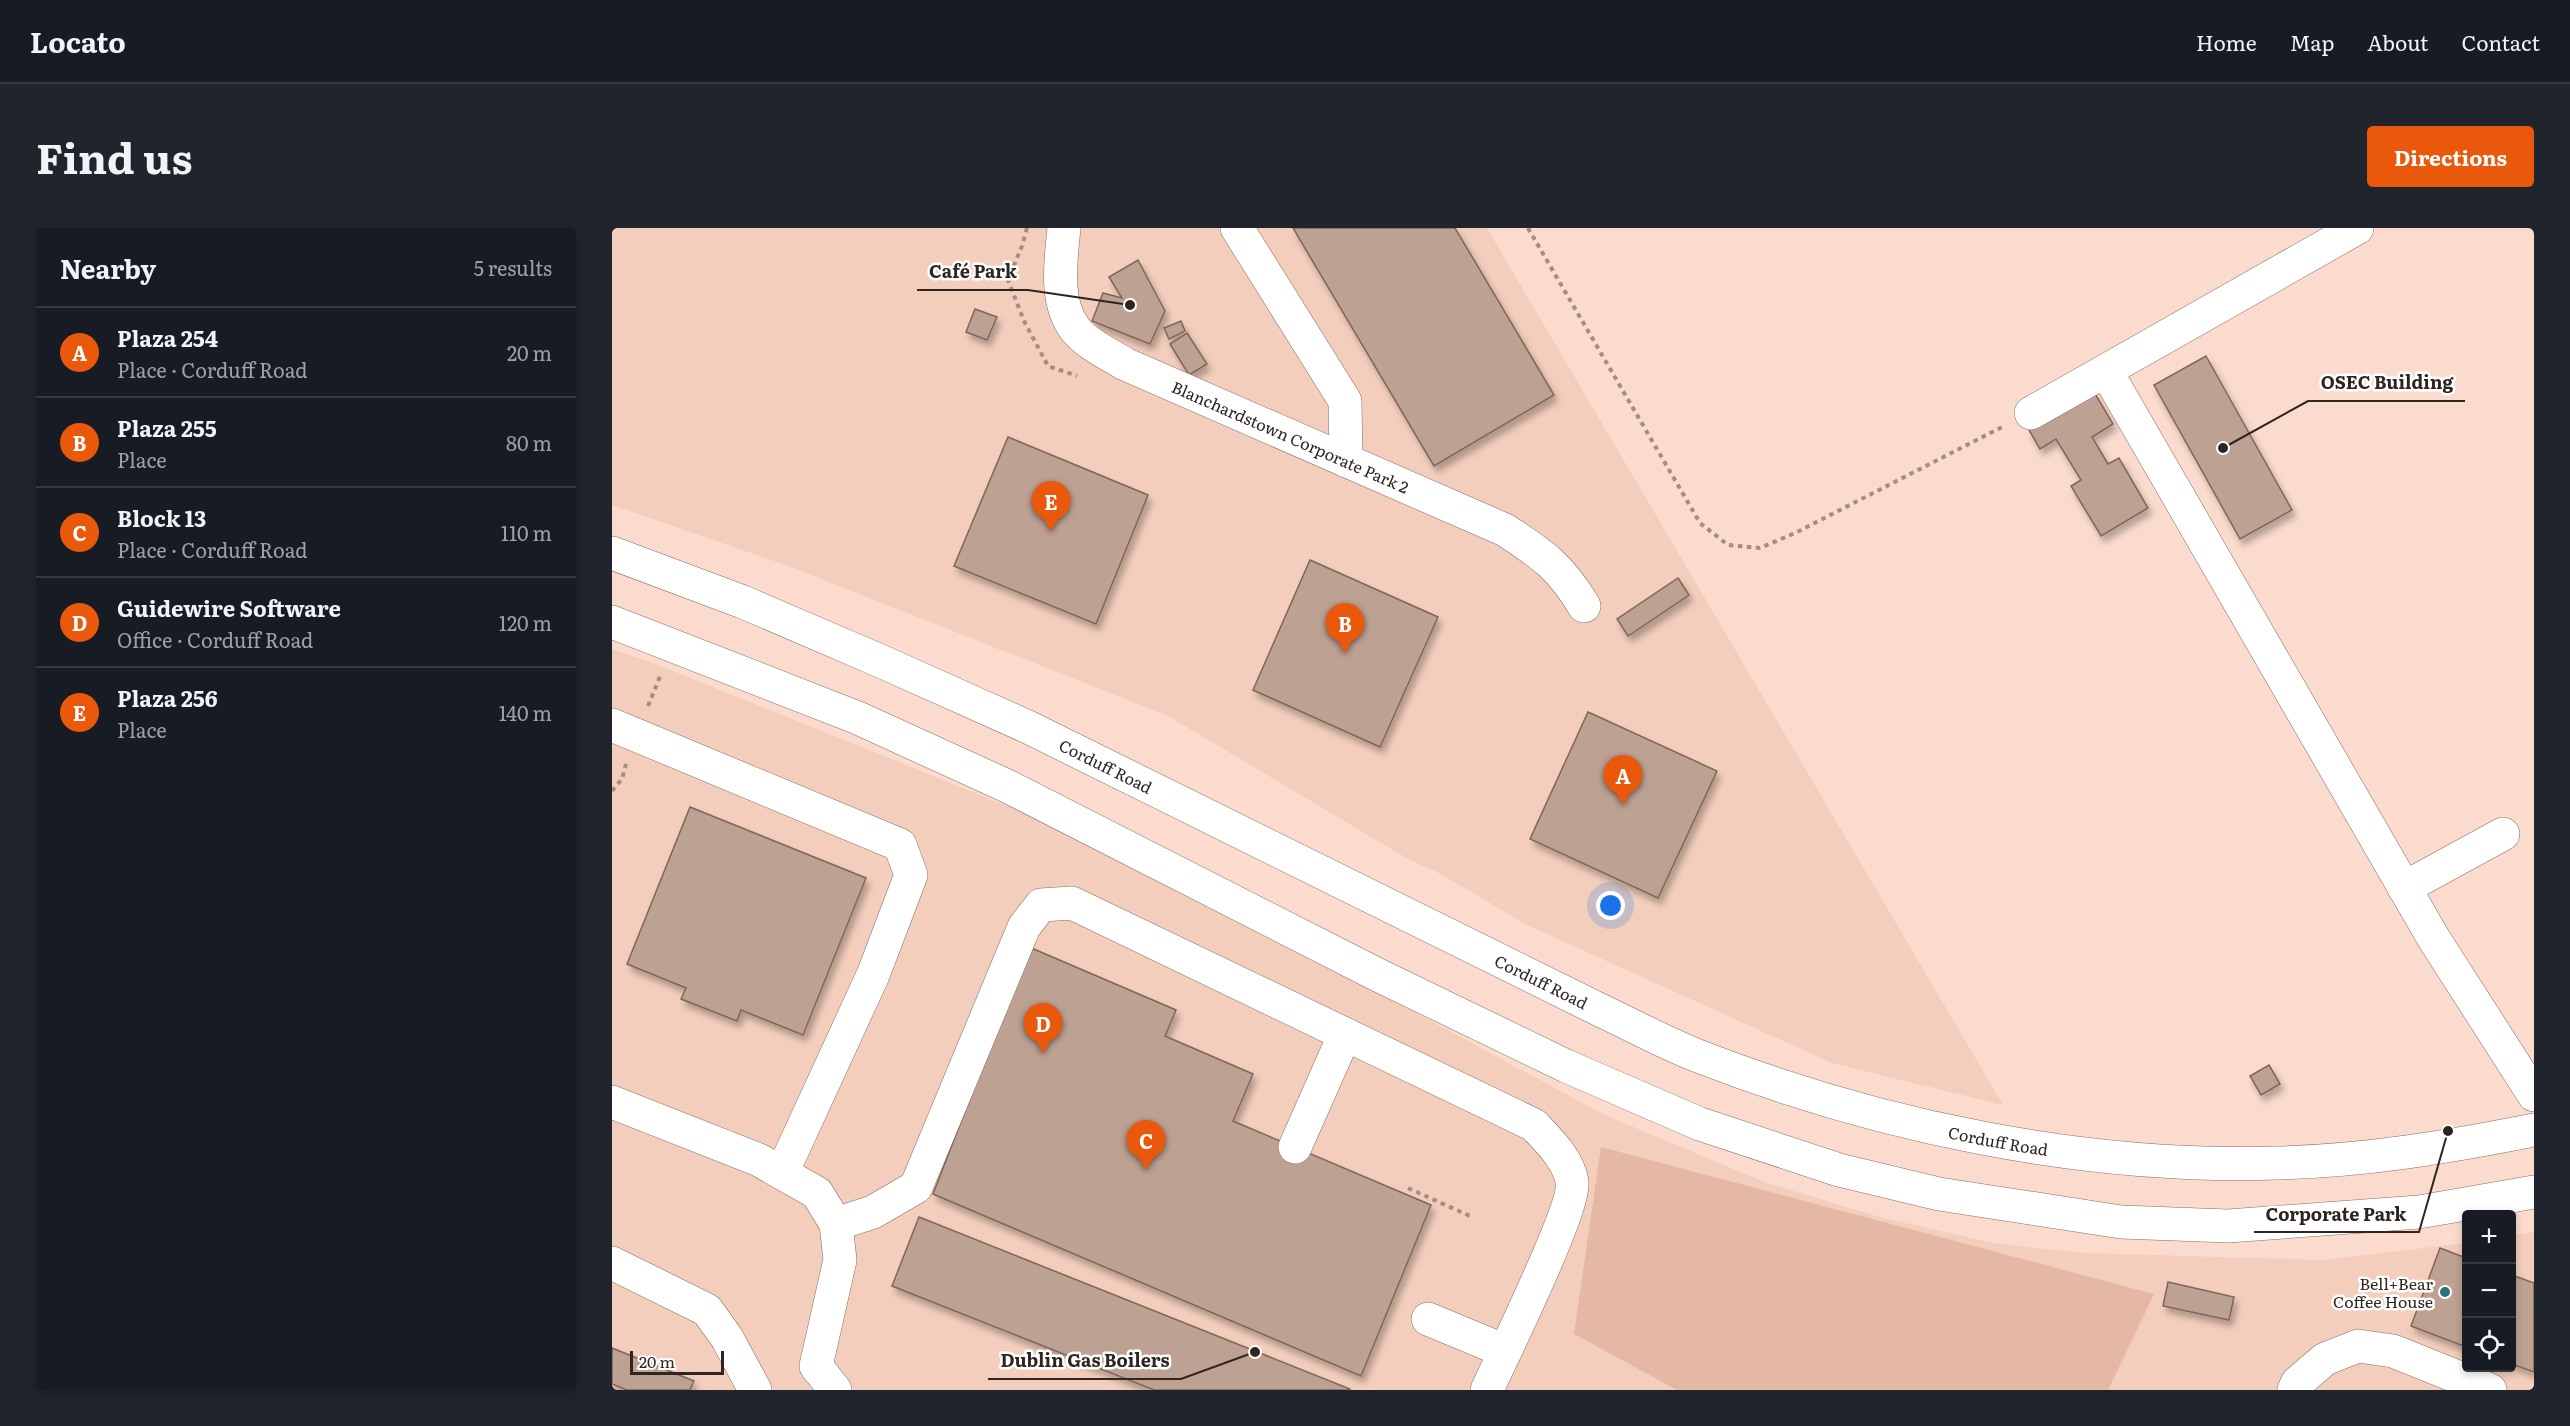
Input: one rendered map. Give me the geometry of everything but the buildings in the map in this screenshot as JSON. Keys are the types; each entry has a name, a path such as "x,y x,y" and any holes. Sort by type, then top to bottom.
{"street":[{"name":"Blanchardstown Corporate Park 2","path":"1064,228 1060,286 1064,305 1075,328 1091,343 1125,364 1505,530 1539,553 1568,579 1584,606"},
{"path":"1237,228 1345,401 1346,461"},
{"path":"2031,413 2357,228"},
{"path":"2106,371 2434,939 2534,1095"},
{"name":"Corduff Road","path":"612,553 742,602 1029,727 1602,1011 1696,1055 1780,1085 1880,1114 1966,1135 2060,1150 2168,1162 2276,1164 2355,1158 2470,1143 2534,1130"},
{"path":"612,621 858,718 1007,786 1376,974 1566,1066 1700,1124 1839,1170 1939,1194 2121,1222 2228,1226 2419,1212 2534,1192"},
{"path":"612,725 900,845 911,875 873,975 782,1173"},
{"path":"2404,888 2503,834"},
{"path":"836,1224 873,1212 916,1187 1024,927 1041,905 1072,903 1534,1125 1558,1150 1573,1182 1564,1218 1487,1390"},
{"path":"1295,1147 1345,1034"},
{"path":"612,1102 759,1160 817,1193 836,1224 840,1260 816,1366 835,1390"},
{"path":"612,1263 707,1310 727,1338 755,1390"},
{"path":"1428,1319 1505,1351"},
{"path":"2294,1390 2297,1383 2325,1359 2358,1346 2393,1351 2490,1390"}],"path":[{"path":"1528,228 1700,523 1728,545 1760,549 2031,413"},
{"path":"1408,1188 1472,1217"}],"shaded area":[{"path":"612,228 1487,228 2003,1105 1832,1063 1527,925 1441,874 1410,860 1168,716 789,566 612,505"},
{"path":"612,649 656,664 1022,812 1173,882 1605,1115 1764,1182 1883,1218 1993,1243 2085,1253 2323,1260 2462,1243 2462,1372 2516,1372 2516,1234 2534,1232 2534,1390 612,1390"},
{"path":"1601,1147 2154,1294 2108,1390 1677,1390 1574,1334"}],"place":[{"name":"Café Park","path":"1130,305"},
{"name":"OSEC Building","path":"2223,448"},
{"name":"Plaza 256","path":"1051,531"},
{"name":"Plaza 255","path":"1345,653"},
{"name":"Plaza 254","path":"1623,805"},
{"name":"Guidewire Software","path":"1043,1053"},
{"name":"Corporate Park","path":"2448,1131"},
{"name":"Block 13","path":"1146,1170"},
{"name":"Bell+Bear Coffee House","path":"2445,1292"},
{"name":"Dublin Gas Boilers","path":"1255,1352"}]}
